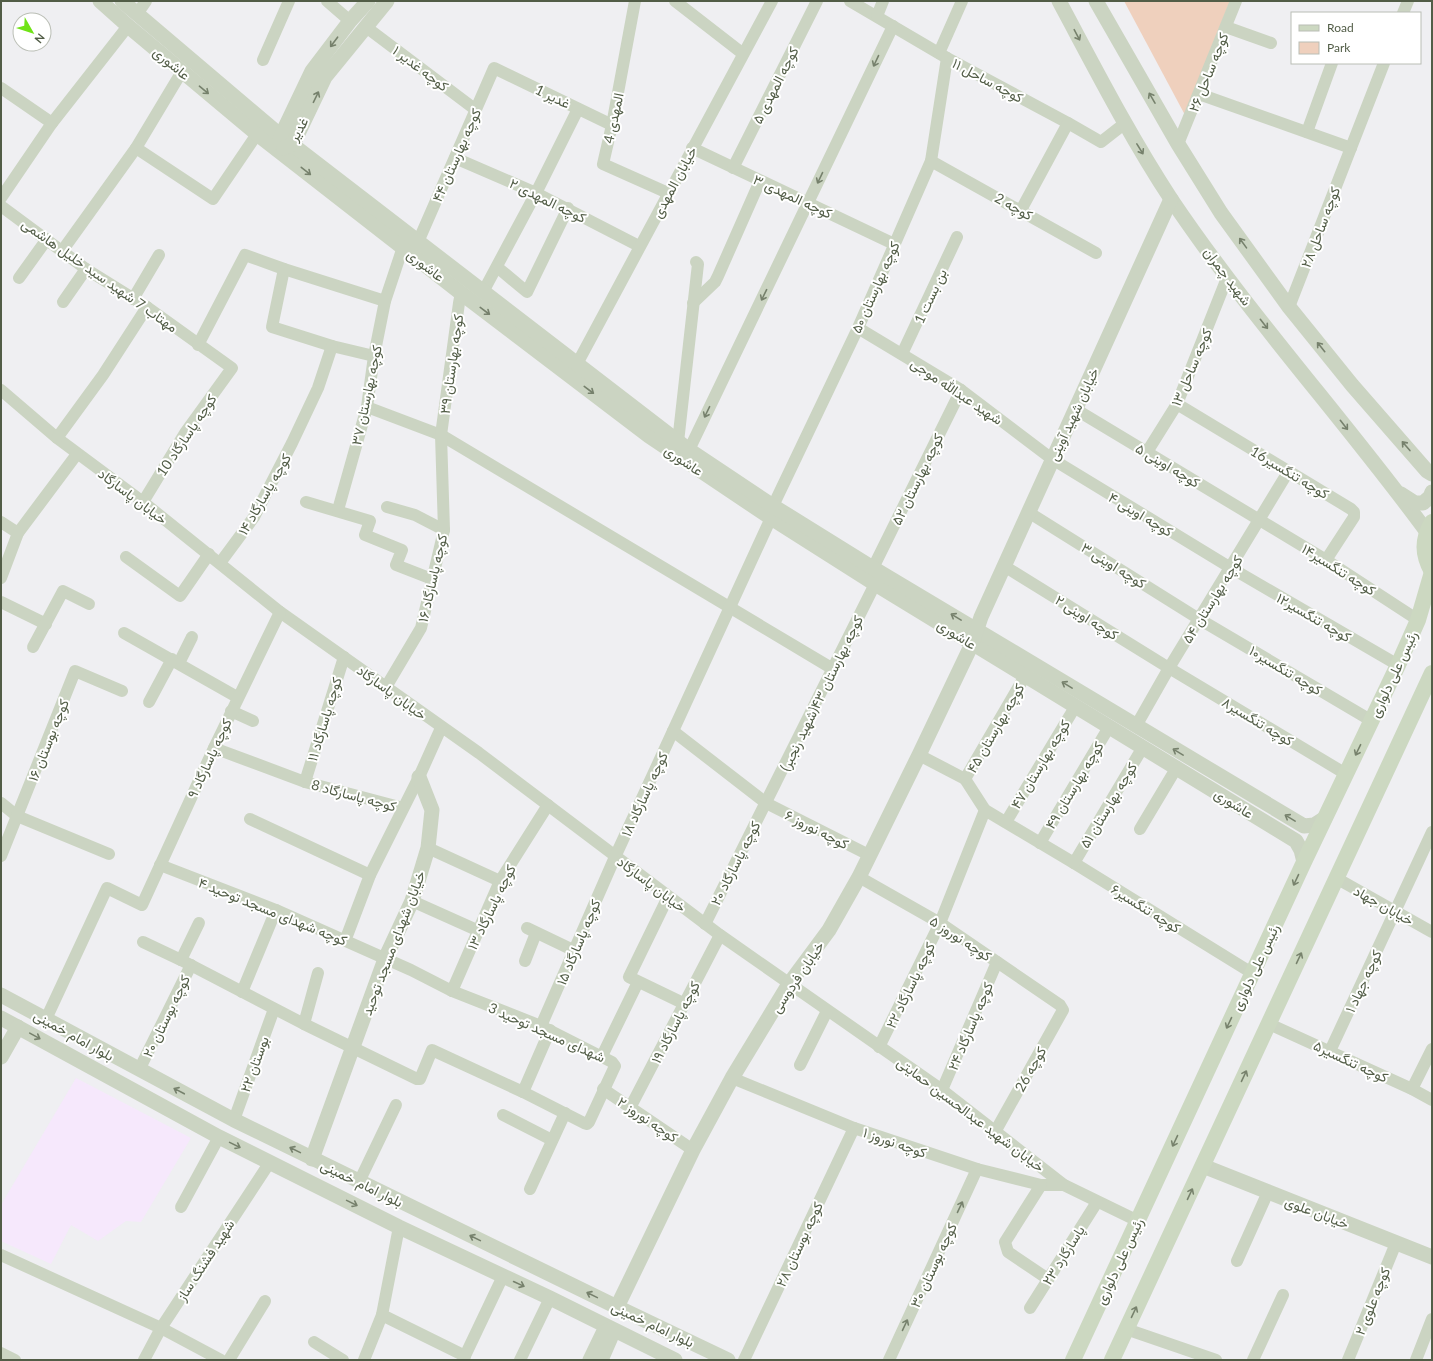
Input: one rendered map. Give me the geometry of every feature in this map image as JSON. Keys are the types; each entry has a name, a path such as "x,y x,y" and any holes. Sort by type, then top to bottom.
{"main road":[{"path":"1429,527 1424,546 1426,560 1432,572"},
{"name":"رئیس علی دلواری","path":"1073,1360 1304,862 1398,665 1425,618 1432,572"},
{"path":"1112,1360 1432,672"}],"street":[{"name":"عاشوری","path":"100,1 132,20 285,144 403,247 649,436 772,512 873,568 974,636 1025,676 1296,841 1301,850 1304,862"},
{"name":"عاشوری","path":"122,1 132,20 257,134 285,144 418,242 683,446 772,512 875,584 974,636 1136,726 1304,826 1314,825 1325,818"},
{"path":"3,191 52,123 146,1"},
{"path":"263,60 289,1"},
{"path":"327,1 350,20"},
{"name":"غدیر","path":"285,144 319,74 350,20 368,1"},
{"name":"غدیر","path":"319,74 366,27 387,1"},
{"name":"المهدی 4","path":"635,1 612,125 603,164 668,193"},
{"path":"675,1 742,53"},
{"name":"خیابان المهدی","path":"577,364 742,53 772,1"},
{"name":"کوچه المهدی ۵","path":"733,168 817,1"},
{"name":"کوچه ساحل ۱۱","path":"850,1 943,56 1101,142 1124,124"},
{"path":"877,16 883,1"},
{"name":"کوچه بهارستان ۵۰","path":"730,607 772,512 858,328 931,161 943,56 962,1"},
{"name":"شهید چمران","path":"1059,1 1124,124 1171,199 1227,278 1398,493 1429,527"},
{"path":"1096,1 1178,144 1222,213 1289,307 1352,385 1430,476"},
{"name":"کوچه ساحل ۲۶","path":"1178,144 1200,94 1236,1"},
{"path":"1403,12 1408,1"},
{"path":"683,446 809,203 893,26"},
{"name":"کوچه غدیر ۱","path":"366,27 476,110"},
{"path":"1226,27 1271,43"},
{"path":"1307,132 1332,64"},
{"name":"کوچه ساحل ۲۸","path":"1289,307 1384,64"},
{"name":"غدیر 1","path":"494,68 612,125"},
{"name":"کوچه بهارستان ۴۴","path":"418,242 494,68"},
{"path":"62,251 136,148 178,78"},
{"path":"1,88 52,123"},
{"path":"1200,94 1351,148"},
{"path":"483,292 536,193 578,108"},
{"path":"1021,210 1068,123"},
{"path":"136,148 214,199 257,134"},
{"name":"کوچه المهدی ۳","path":"692,148 894,244"},
{"name":"کوچه المهدی ۲","path":"455,158 568,208 639,246"},
{"name":"کوچه 2","path":"931,161 1096,253"},
{"path":"694,303 715,282 760,181"},
{"name":"خیابان شهید آوینی","path":"974,636 1028,512 1171,199"},
{"name":"مهتاب 7 شهید سید خلیل هاشمی","path":"1,206 86,269 147,307 232,368"},
{"path":"497,267 527,292 568,208"},
{"name":"بن بست 1","path":"902,354 957,237"},
{"path":"19,278 47,239"},
{"name":"کوچه بهارستان ۳۷","path":"338,510 367,407 374,356 385,301 403,247"},
{"path":"198,345 245,254 284,270 385,301"},
{"path":"133,298 159,255"},
{"path":"683,446 698,264 696,262"},
{"path":"63,302 86,269"},
{"path":"284,270 272,327 332,346 374,356"},
{"name":"کوچه ساحل ۱۳","path":"1147,452 1177,404 1227,278"},
{"name":"کوچه بهارستان ۳۹","path":"441,435 459,303 462,293"},
{"path":"57,438 103,375 147,307"},
{"name":"شهید عبدالله موجی","path":"858,328 961,390 1052,460"},
{"name":"کوچه پاسارگاد ۱۴","path":"220,563 254,517 318,388 332,346"},
{"name":"کوچه پاسارگاد 10","path":"143,502 185,433 232,368"},
{"name":"خیابان پاسارگاد","path":"1,390 76,454 143,502 280,612 441,728 479,753 668,897 789,984"},
{"name":"کوچه بهارستان ۵۲","path":"873,568 961,390"},
{"name":"کوچه تنگسیر16","path":"1177,404 1354,512 1354,517 1326,560"},
{"path":"367,407 441,435 833,669"},
{"name":"کوچه اوینی ۵","path":"1075,409 1260,520"},
{"name":"کوچه پاسارگاد ۱۶","path":"386,688 421,628 444,530 441,435"},
{"path":"1,578 18,533 76,454"},
{"name":"کوچه اوینی ۴","path":"1052,460 1231,568"},
{"name":"کوچه بهارستان ۵۴","path":"1136,726 1169,668 1288,472"},
{"path":"1398,493 1415,503 1423,504 1430,497 1432,492"},
{"path":"306,502 370,520 365,535 402,550 396,565 432,580"},
{"path":"387,507 415,515 444,530"},
{"name":"کوچه اوینی ۳","path":"1028,512 1199,619"},
{"name":"کوچه تنگسیر۱۴","path":"1260,520 1425,618"},
{"path":"1,522 18,533"},
{"path":"126,557 180,596 209,554"},
{"name":"کوچه اوینی ۲","path":"1004,566 1169,668"},
{"name":"کوچه تنگسیر۱۲","path":"1231,568 1398,665"},
{"name":"کوچه بهارستان ۴۳(شهید رنجبر)","path":"766,803 875,584"},
{"path":"33,647 63,591 89,604"},
{"path":"1,602 46,624"},
{"name":"کوچه پاسارگاد ۱۸","path":"615,857 730,607"},
{"name":"کوچه پاسارگاد ۹","path":"46,1019 107,888 142,905 237,697 280,612"},
{"name":"کوچه تنگسیر۱۰","path":"1199,619 1372,721"},
{"path":"124,632 237,697"},
{"name":"خیابان فردوسی","path":"617,1307 693,1150 732,1078 789,984 829,930 859,877 919,755 974,636"},
{"path":"149,702 192,637"},
{"name":"کوچه پاسارگاد ۱۱","path":"305,782 344,657"},
{"name":"کوچه تنگسیر۸","path":"1169,668 1346,774"},
{"name":"کوچه بوستان ۱۶","path":"1,856 75,671 122,691"},
{"name":"کوچه بهارستان ۴۵","path":"965,779 1025,676"},
{"name":"کوچه بهارستان ۴۷","path":"1006,822 1075,707"},
{"path":"231,711 253,721"},
{"name":"کوچه بهارستان ۴۹","path":"1040,843 1108,727"},
{"path":"345,941 370,875 441,728"},
{"name":"کوچه نوروز ۶","path":"673,731 766,803 869,855"},
{"name":"کوچه بهارستان ۵۱","path":"1074,863 1143,747"},
{"name":"کوچه پاسارگاد 8","path":"214,748 305,782 403,808"},
{"path":"919,755 965,779 985,810"},
{"path":"1140,829 1176,767"},
{"name":"خیابان شهدای مسجد توحید","path":"312,1159 386,959 412,901 428,848 432,810 418,777"},
{"path":"1,803 18,816 109,854"},
{"name":"کوچه پاسارگاد ۲۰","path":"705,924 766,803"},
{"name":"کوچه پاسارگاد ۱۳","path":"452,990 500,881 548,805"},
{"name":"کوچه تنگسیر۶","path":"985,810 1252,973"},
{"name":"کوچه پاسارگاد ۲۲","path":"879,1047 940,923 985,810"},
{"path":"250,819 370,875"},
{"name":"کوچه جهاد ۱","path":"1330,1052 1432,832"},
{"path":"428,848 500,881"},
{"name":"کوچه پاسارگاد ۱۵","path":"523,1092 575,950 615,857"},
{"name":"کوچه شهدای مسجد توحید ۴","path":"160,866 276,910 452,990"},
{"name":"کوچه نوروز ۵","path":"859,877 940,923 1060,1005"},
{"name":"خیابان جهاد","path":"1336,878 1432,932"},
{"path":"668,897 629,976 630,978 684,1004"},
{"path":"412,901 479,931"},
{"path":"242,992 276,910"},
{"name":"کوچه بوستان ۲۰","path":"139,1070 186,963 199,923"},
{"path":"525,961 532,930 575,950"},
{"name":"کوچه پاسارگاد ۱۹","path":"630,1108 720,935"},
{"path":"143,942 304,1024 417,1079 420,1079 432,1050 523,1092 587,1124 603,1089"},
{"name":"کوچه پاسارگاد ۲۴","path":"942,1090 997,962"},
{"path":"304,1024 318,973"},
{"path":"602,1056 638,982"},
{"name":"خیابان شهید عبدالحسین حمایتی","path":"789,984 942,1090 1064,1185 1138,1222"},
{"name":"شهدای مسجد توحید 3","path":"452,990 546,1028 614,1063 615,1066 603,1089"},
{"name":"بلوار امام خمینی","path":"1,995 234,1120 728,1360"},
{"name":"کوچه 26","path":"995,1132 1063,1010 1060,1005"},
{"name":"بوستان ۲۲","path":"234,1120 274,1008"},
{"path":"800,1065 828,1011"},
{"name":"بلوار امام خمینی","path":"1,1018 219,1137 399,1227 550,1298 675,1360"},
{"name":"کوچه تنگسیر۵","path":"1269,1024 1412,1089 1432,1100"},
{"path":"1,1058 18,1027"},
{"path":"1412,1089 1432,1049"},
{"name":"کوچه نوروز ۱","path":"732,1078 854,1128 977,1169 1041,1185 1064,1185"},
{"name":"کوچه نوروز ۲","path":"603,1089 693,1150"},
{"path":"359,1182 396,1105"},
{"path":"530,1189 565,1113"},
{"path":"503,1115 552,1140"},
{"name":"کوچه بوستان ۲۸","path":"744,1360 854,1128"},
{"path":"181,1207 219,1137"},
{"name":"شهید فشنگ ساز","path":"144,1360 161,1328 270,1162"},
{"name":"خیابان علوی","path":"1203,1166 1432,1257"},
{"name":"کوچه بوستان ۳۰","path":"889,1360 977,1169"},
{"path":"1041,1185 1005,1242 1008,1252 1048,1279"},
{"path":"1237,1261 1268,1192"},
{"name":"پاسارگارد ۲۳","path":"1030,1308 1097,1202"},
{"path":"364,1360 382,1314 399,1227"},
{"name":"کوچه علوی ۲","path":"1348,1360 1396,1242"},
{"path":"1,1255 161,1328 221,1360"},
{"path":"382,1314 464,1358 503,1276"},
{"path":"1253,1360 1283,1295"},
{"path":"520,1360 550,1298"},
{"path":"229,1360 265,1301"},
{"path":"1416,1360 1432,1319"},
{"path":"598,1354 611,1337 611,1329"},
{"path":"1126,1329 1216,1360"},
{"path":"314,1342 343,1360"},
{"path":"1,1353 16,1360"}],"shaded area":[{"path":"76,1078 191,1138 141,1222 126,1221 98,1241 71,1225 51,1264 1,1241 1,1205"}],"green space":[{"path":"1124,1 1230,1 1185,115"}]}
